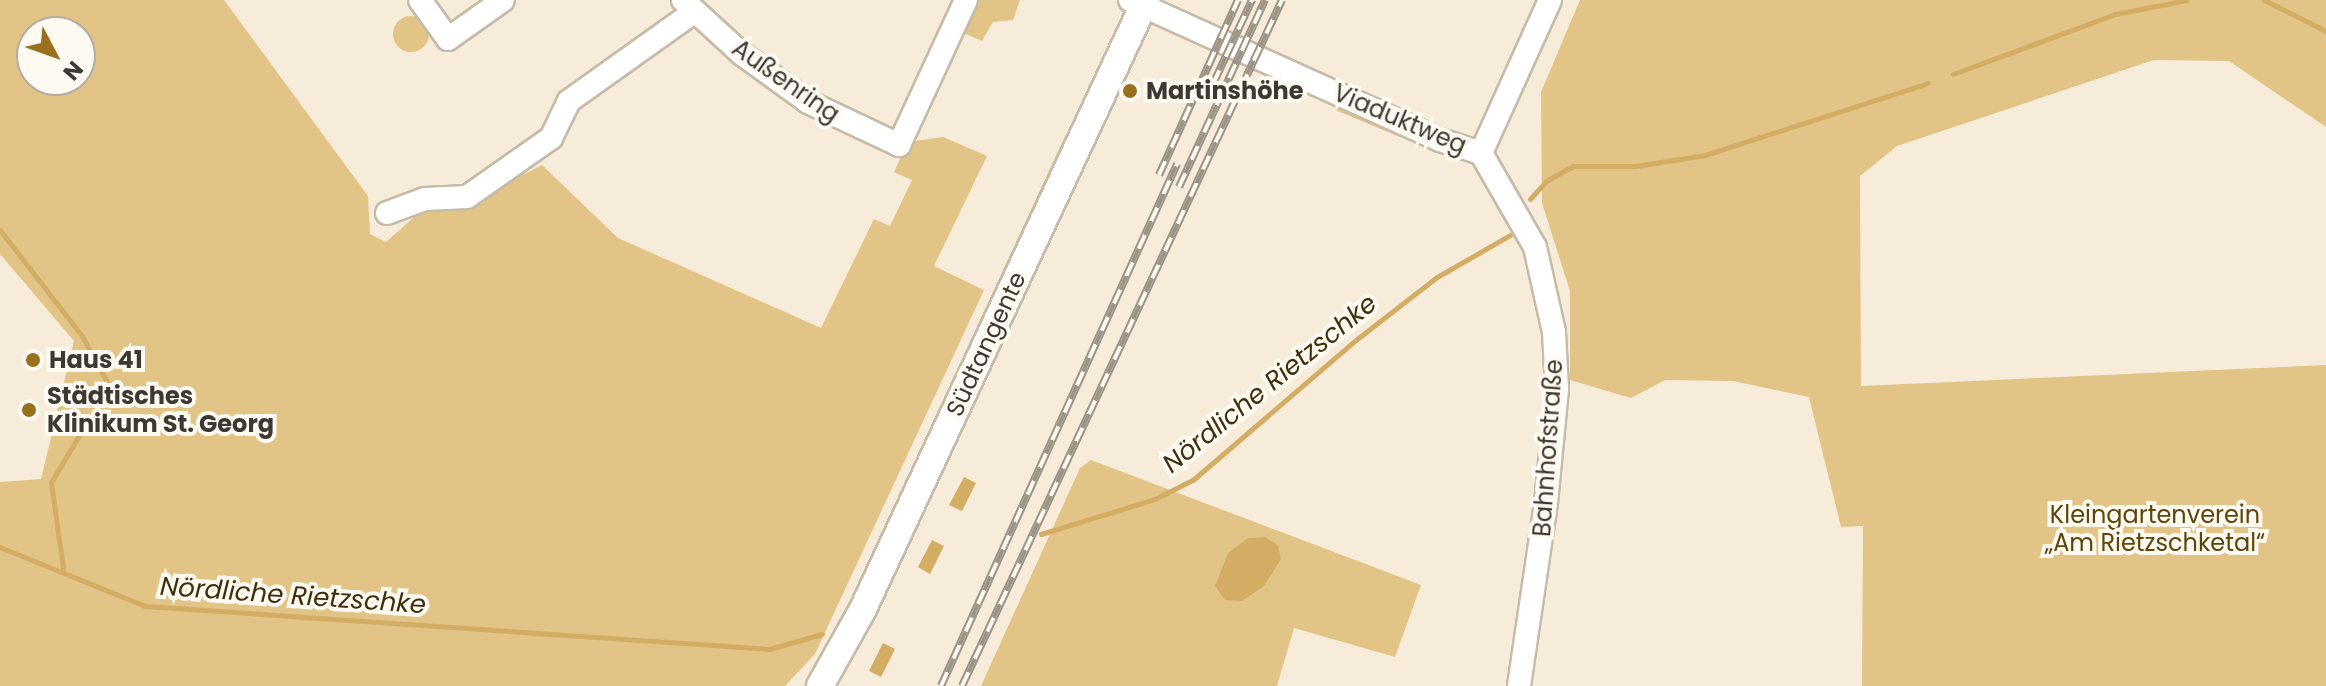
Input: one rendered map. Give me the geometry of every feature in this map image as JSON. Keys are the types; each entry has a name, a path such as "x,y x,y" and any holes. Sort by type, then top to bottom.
{"street":[{"path":"420,0 448,39 503,0"},
{"name":"Außenring","path":"689,6 808,102 899,145 966,0"},
{"path":"1481,153 1550,0"},
{"name":"Viaduktweg","path":"1140,2 1440,140 1481,153"},
{"name":"Südtangente","path":"820,686 863,609 1140,2"},
{"path":"387,213 425,199 467,197 551,138 569,101 689,6"},
{"name":"Bahnhofstraße","path":"1481,153 1535,247 1554,332 1557,389 1546,503 1519,686"}],"green space":[{"path":"0,0 224,0 368,196 370,234 386,242 421,211 462,206 542,165 618,238 821,328 874,219 890,226 912,180 894,172 908,142 943,137 987,156 934,266 984,290 815,654 785,686 0,686 0,482 41,479 74,341 0,254"},
{"path":"973,0 1020,0 1013,20 993,22 982,41 959,31"},
{"name":"Kleingartenverein „Am Rietzschketal“","path":"1580,0 2326,0 2326,127 2229,61 2154,60 1897,146 1860,176 1861,386 2326,365 2326,686 1862,686 1863,526 1841,527 1809,397 1733,381 1665,380 1631,398 1570,380 1570,291 1542,203 1541,92"},
{"path":"411,16 424,21 429,34 424,47 411,52 398,47 393,34 398,21"},
{"path":"1339,102 1362,112 1367,121 1405,139 1335,110"},
{"path":"1066,134 1071,135 850,608 885,526"},
{"path":"1091,460 1421,585 1395,657 1294,628 1277,686 981,686 1080,468"}],"shaded area":[{"path":"964,477 976,483 962,511 949,505"},
{"path":"1265,537 1278,545 1281,559 1264,586 1242,601 1225,600 1215,586 1228,553 1248,538"},
{"path":"932,540 944,546 930,574 918,567"},
{"path":"883,643 895,649 881,677 869,671"}],"waterway":[{"name":"Nördliche Rietzschke","path":"1953,74 2115,14 2187,0"},
{"name":"Nördliche Rietzschke","path":"2264,0 2326,31"},
{"name":"Nördliche Rietzschke","path":"1530,199 1546,181 1573,166 1636,166 1705,155 1928,83"},
{"name":"Nördliche Rietzschke","path":"0,230 82,336 109,386 51,482 63,569"},
{"name":"Nördliche Rietzschke","path":"1041,534 1155,499 1194,479 1357,339 1437,277 1510,235"},
{"name":"Nördliche Rietzschke","path":"0,547 145,606 769,649 822,634"}],"railway":[{"path":"1159,175 1238,0"},
{"path":"1213,84 1252,0"},
{"path":"1179,187 1265,0"},
{"path":"962,686 1282,0"},
{"path":"941,686 1177,164"}],"place":[{"name":"Martinshöhe","path":"1130,91"},
{"name":"Haus 41","path":"33,360"},
{"name":"Städtisches Klinikum St. Georg","path":"29,410"}]}
